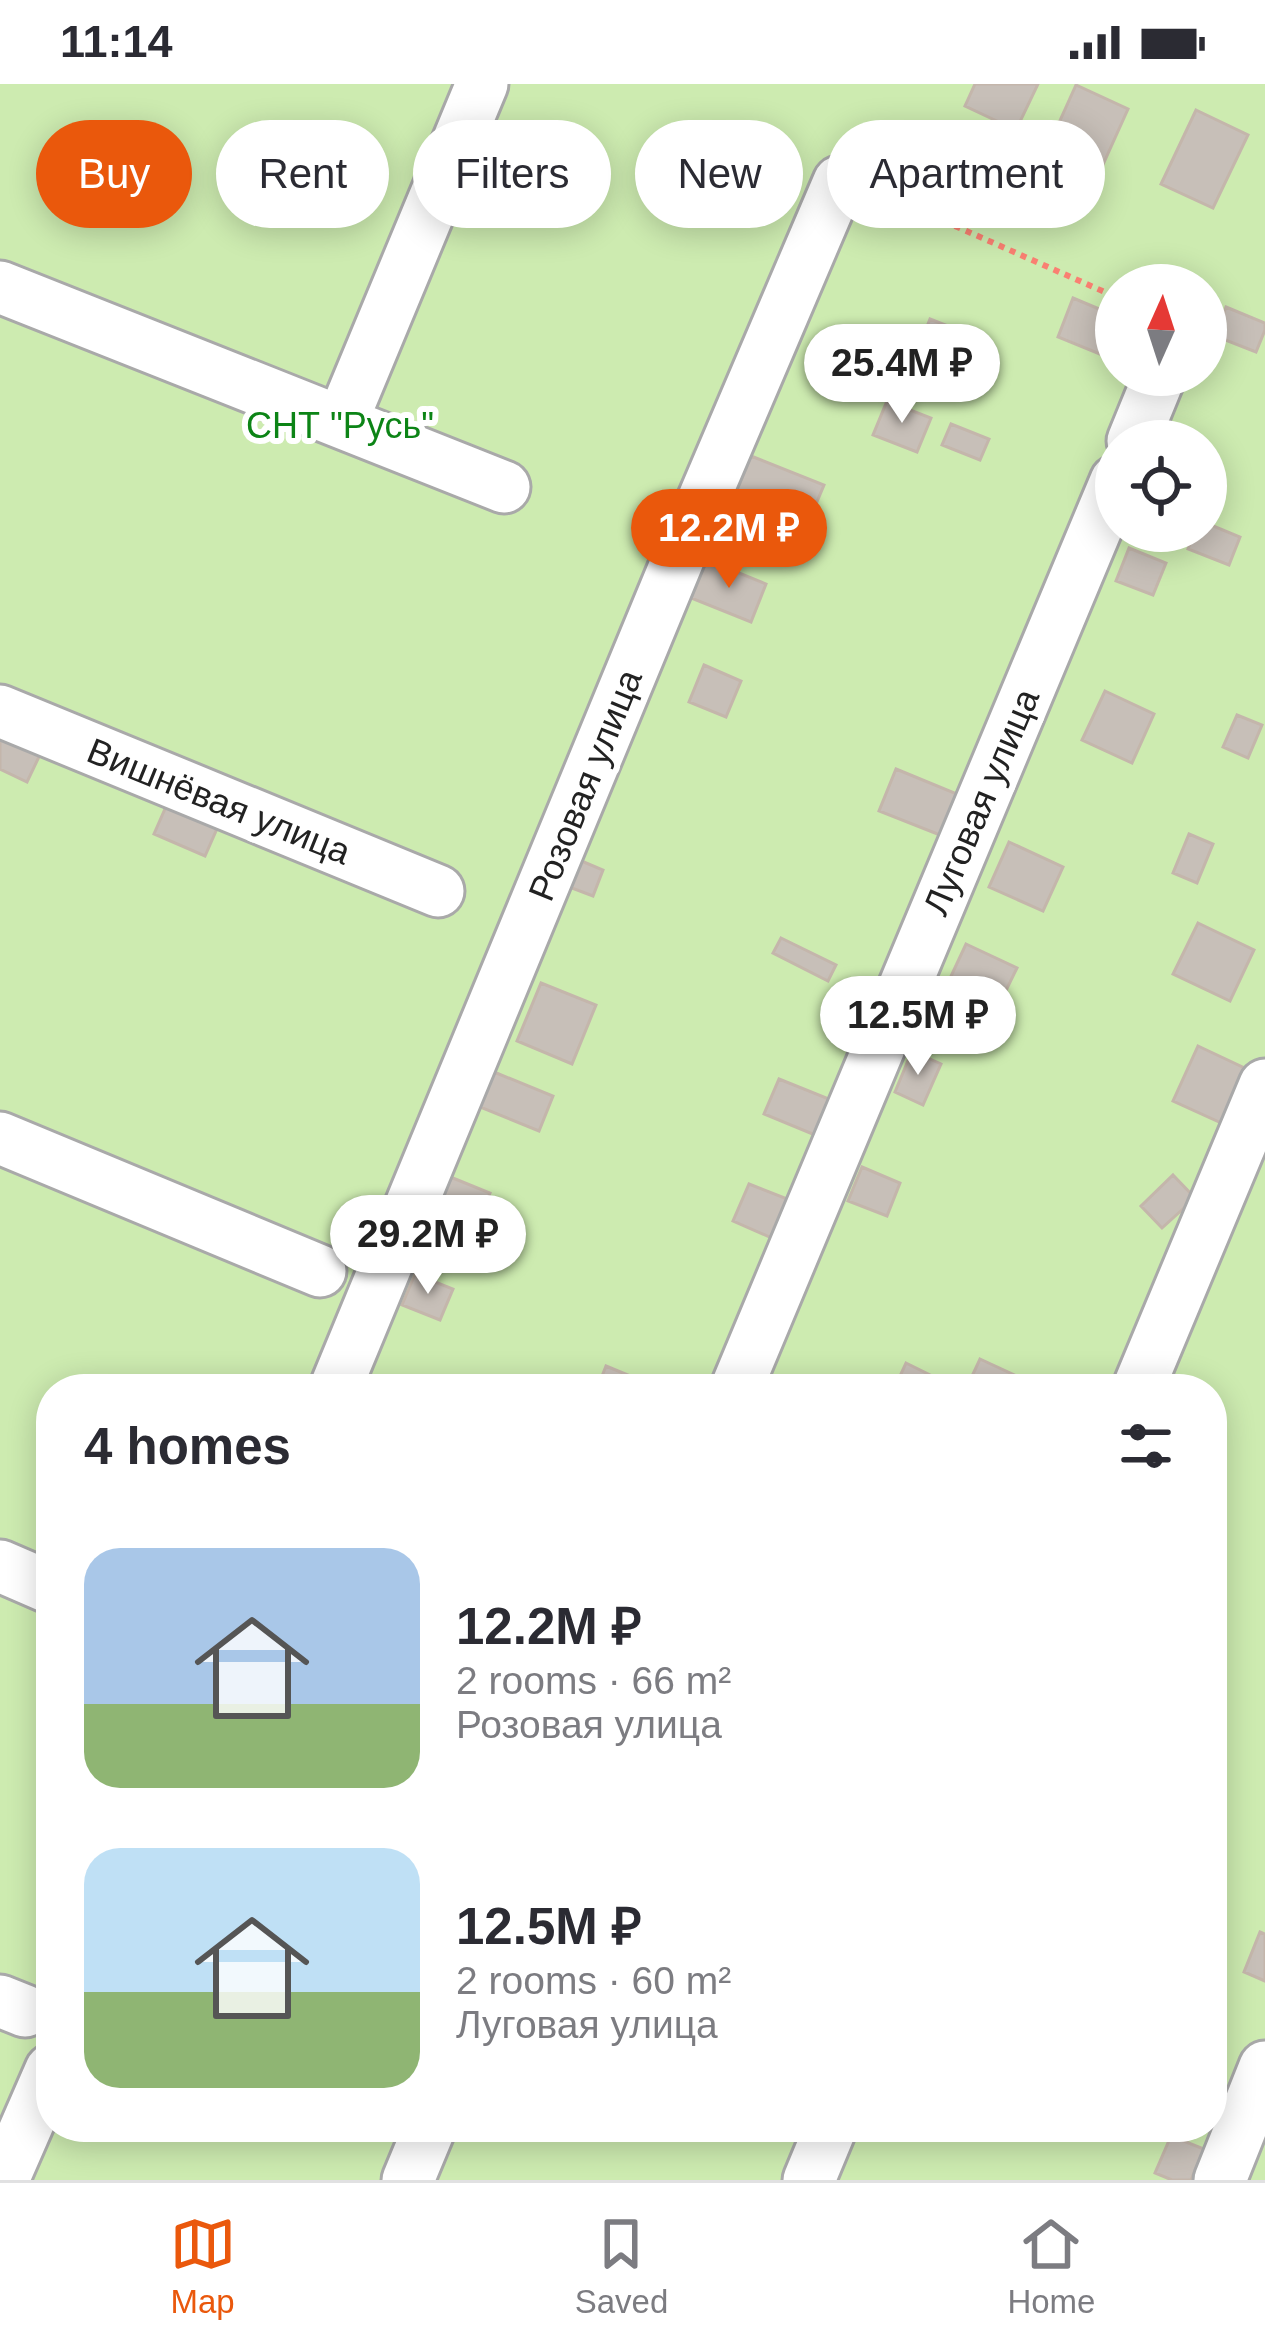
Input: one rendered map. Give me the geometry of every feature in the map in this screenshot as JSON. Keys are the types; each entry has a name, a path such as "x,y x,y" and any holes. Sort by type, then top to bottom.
{"street":[{"path":"342,422 482,84"},
{"name":"Розовая улица","path":"341,1374 827,210"},
{"path":"0,286 504,488"},
{"name":"Луговая улица","path":"742,1374 1095,531"},
{"name":"Вишнёвая улица","path":"0,711 438,891"},
{"path":"1144,1374 1265,1085"},
{"path":"0,1138 320,1271"},
{"path":"0,1566 36,1582"},
{"path":"1220,2180 1265,2066"},
{"path":"3,2180 36,2104"},
{"path":"408,2180 424,2142"},
{"path":"808,2180 824,2142"}],"path":[{"path":"961,228 1095,287"}],"green space":[{"name":"СНТ \"Русь\"","path":"0,84 1265,84 1265,2180 0,2180"}],"building":[{"path":"975,84 1038,84 1021,120 995,120 965,106"},
{"path":"1076,85 1128,109 1105,160 1105,120 1060,120"},
{"path":"1196,110 1248,135 1213,208 1161,184"},
{"path":"1073,298 1095,307 1095,352 1058,337"},
{"path":"1227,307 1265,323 1256,352 1227,341"},
{"path":"930,319 966,333 944,389 908,374"},
{"path":"887,401 931,418 917,452 873,435"},
{"path":"951,424 989,439 980,460 942,445"},
{"path":"751,456 824,485 808,523 736,493"},
{"path":"1227,532 1240,537 1229,565 1196,552 1227,552"},
{"path":"1127,552 1166,563 1153,595 1116,581"},
{"path":"707,560 766,584 751,622 691,598"},
{"path":"704,665 741,681 726,717 689,702"},
{"path":"1105,691 1154,714 1132,763 1082,740"},
{"path":"1237,715 1262,725 1248,758 1223,747"},
{"path":"0,721 46,742 27,782 0,769"},
{"path":"896,769 957,794 940,835 879,811"},
{"path":"172,793 223,815 205,856 154,834"},
{"path":"1189,834 1213,844 1197,883 1173,873"},
{"path":"1009,842 1063,867 1043,911 989,887"},
{"path":"572,857 603,870 593,896 561,884"},
{"path":"1198,923 1254,950 1230,1001 1173,974"},
{"path":"781,938 836,965 828,981 773,953"},
{"path":"966,944 1017,968 995,1013 945,989"},
{"path":"541,983 596,1005 572,1064 517,1041"},
{"path":"1198,1046 1253,1072 1228,1126 1173,1101"},
{"path":"912,1051 941,1064 923,1105 895,1092"},
{"path":"494,1072 553,1096 539,1131 480,1107"},
{"path":"779,1079 829,1099 815,1135 764,1114"},
{"path":"862,1167 900,1183 887,1216 848,1201"},
{"path":"443,1174 490,1193 477,1224 430,1205"},
{"path":"1173,1175 1195,1198 1162,1228 1141,1206"},
{"path":"749,1184 790,1200 774,1239 733,1221"},
{"path":"415,1274 453,1289 440,1320 402,1305"},
{"path":"980,1359 1012,1374 973,1374"},
{"path":"906,1363 928,1374 901,1374"},
{"path":"606,1366 626,1374 603,1374"},
{"path":"1260,1932 1265,1934 1265,1981 1244,1972"},
{"path":"1168,2142 1204,2149 1191,2180 1172,2180 1155,2173"}]}
